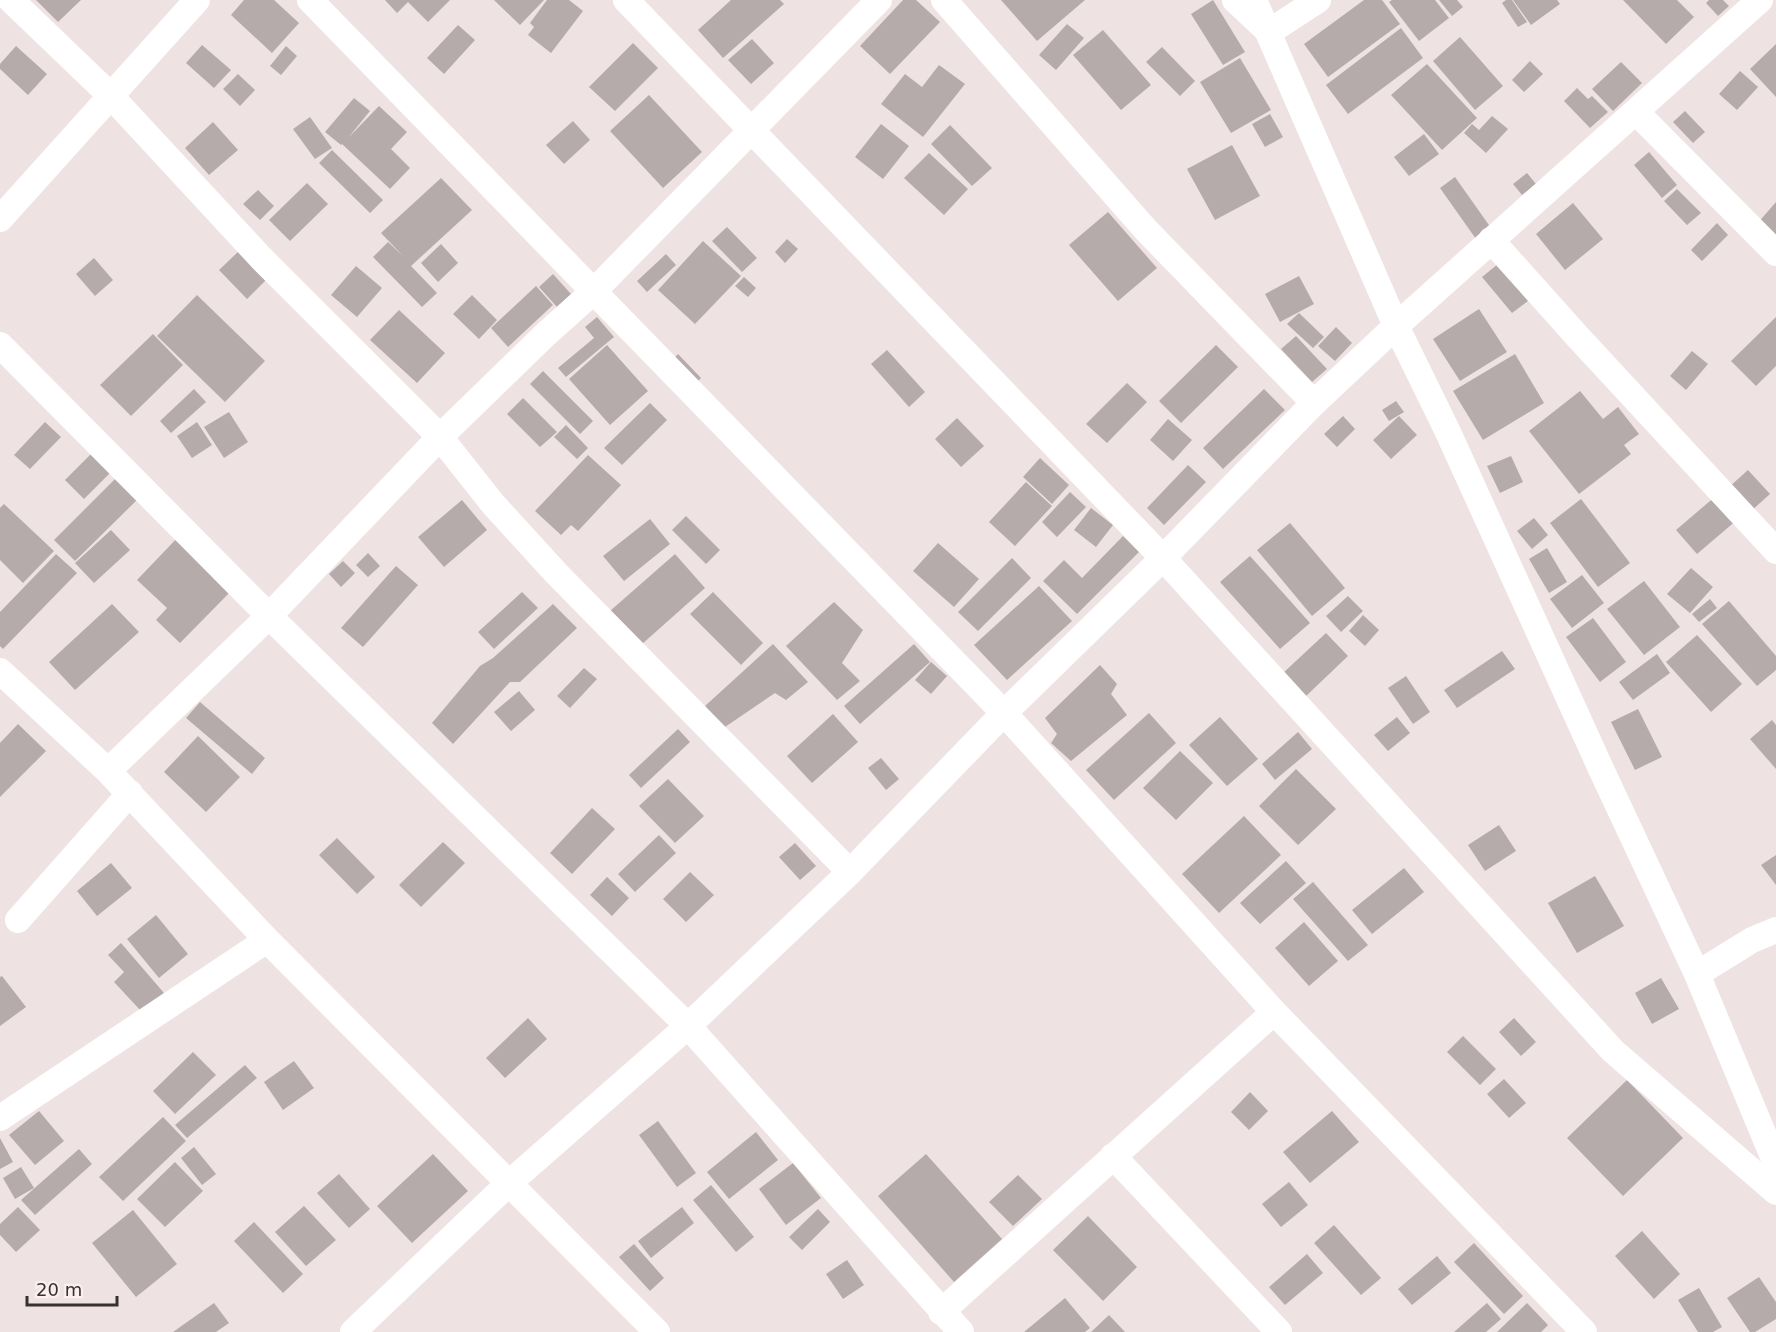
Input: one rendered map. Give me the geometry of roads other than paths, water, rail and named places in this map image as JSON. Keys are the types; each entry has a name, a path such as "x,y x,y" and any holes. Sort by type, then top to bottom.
{"street":[{"path":"11,0 110,95 261,258 440,437 493,504 556,573 850,872"},
{"path":"0,219 197,0"},
{"path":"310,0 1004,713 1274,1012 1584,1332"},
{"path":"626,0 1163,558 1613,1051 1776,1192"},
{"path":"108,771 269,616 440,437 546,334 593,292 879,0"},
{"path":"944,0 1146,230 1314,403"},
{"path":"1235,0 1269,32"},
{"path":"1254,0 1395,326 1447,430 1600,769 1697,974 1776,1164"},
{"path":"1269,32 1318,0"},
{"path":"353,1332 508,1184 688,1026 850,872 1004,713 1163,558 1314,403 1395,326 1760,0"},
{"path":"1636,112 1776,253"},
{"path":"1491,240 1776,551"},
{"path":"0,345 269,616 688,1026 961,1332"},
{"path":"0,671 130,793 267,940 657,1332"},
{"path":"18,920 130,793"},
{"path":"1697,974 1752,940 1776,930"},
{"path":"0,1118 267,940"},
{"path":"941,1312 1274,1012"},
{"path":"1113,1156 1279,1332"}]}
